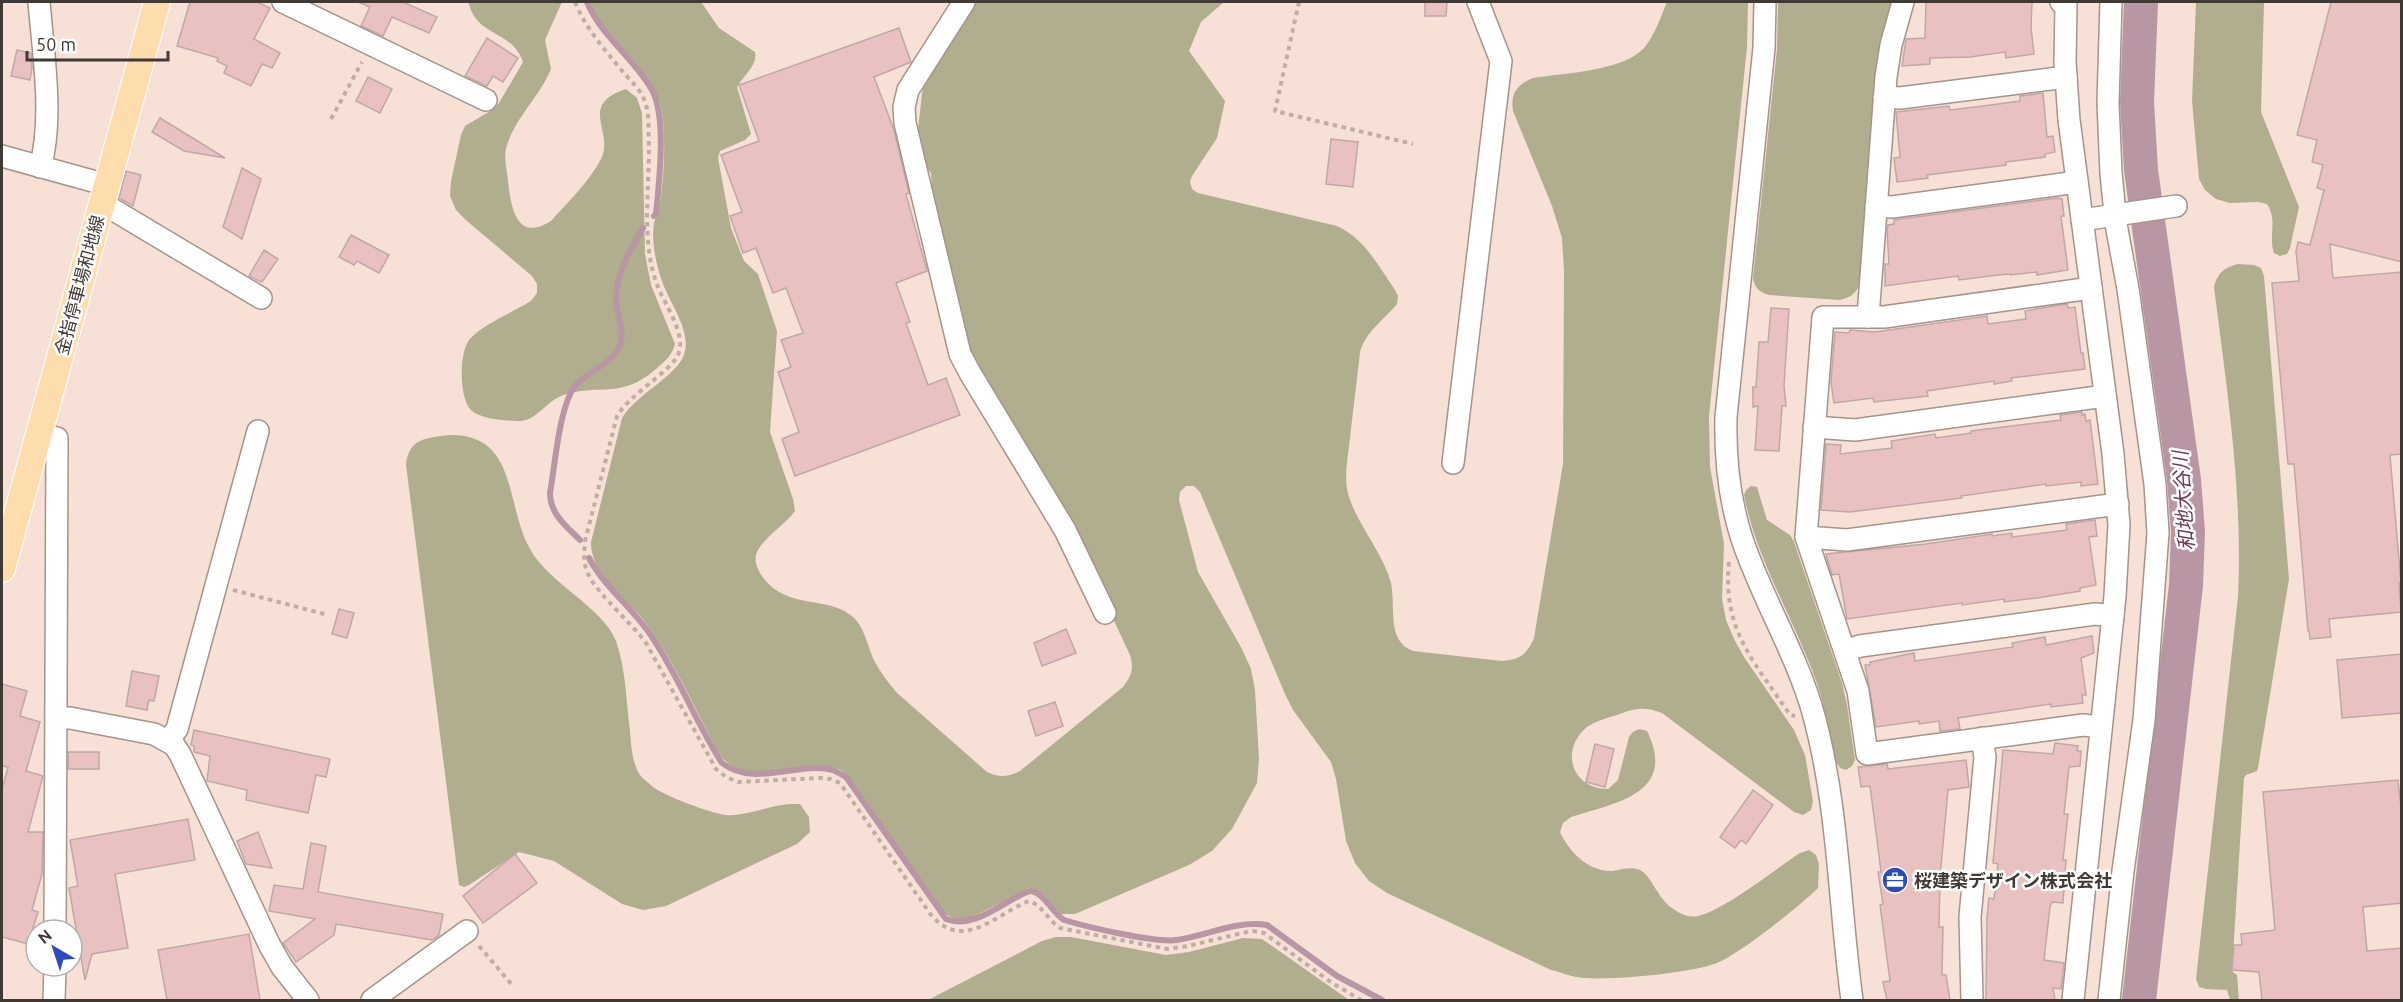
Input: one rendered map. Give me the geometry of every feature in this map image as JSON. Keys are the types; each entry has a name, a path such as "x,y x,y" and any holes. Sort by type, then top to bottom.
{"main road":[{"name":"金指停車場和地線","path":"2,569 157,2"}],"street":[{"path":"39,2 46,94 45,151 40,166"},
{"path":"283,2 486,100"},
{"path":"964,2 908,90 904,107 905,123 957,343 964,364 1065,530 1105,613"},
{"path":"1453,463 1501,61 1478,2"},
{"path":"1765,2 1764,48 1726,417 1727,466 1731,498 1741,537 1798,668 1817,728 1834,824 1852,1000"},
{"path":"1868,317 1884,97 1891,45 1903,2"},
{"path":"2061,2 2066,4 2066,77 2118,504 2118,560 2113,616 2073,1000"},
{"path":"2109,1000 2123,871 2144,720 2158,533 2152,461 2111,173 2108,103 2111,2"},
{"path":"1884,97 1900,98 2066,77"},
{"path":"2,156 40,166 104,196 112,209 261,298"},
{"path":"1876,206 1892,207 2077,182"},
{"path":"2082,220 2174,207"},
{"path":"2091,288 1895,315 1822,317 1806,537 1858,691 1867,754 2083,725 2101,727"},
{"path":"1814,427 1855,430 2105,396"},
{"path":"168,741 177,729 258,431"},
{"path":"39,433 57,438 55,918"},
{"path":"1806,537 1847,540 2118,504"},
{"path":"1845,651 1860,646 2095,614 2113,616"},
{"path":"56,718 70,718 154,734 168,741 180,754 269,944 282,967 308,1000"},
{"path":"1972,1000 1970,917 1985,757 1982,738"},
{"path":"372,1000 467,931"},
{"path":"54,1000 55,978"}],"path":[{"path":"575,2 589,30 646,104 648,220 652,269 656,284 678,332 680,344 678,355 624,405 617,416 585,541 583,557 587,572 595,585 632,624 646,643 716,769 726,777 738,782 819,778 831,779 840,783 931,915 941,926 956,932 972,930 1029,901 1035,903 1053,924 1060,928 1156,948 1178,948 1253,931 1274,939 1332,983 1361,1000"},
{"path":"1299,2 1275,111 1413,144"},
{"path":"331,119 372,45"},
{"path":"1730,555 1728,598 1731,618 1738,637 1792,717 1802,715"},
{"path":"216,585 328,615"},
{"path":"467,931 513,986"}],"shaded area":[{"path":"468,2 562,2 545,40 551,69 516,125 505,154 511,201 523,225 530,228 539,227 551,221 591,176 604,149 600,120 603,103 611,95 626,89 637,98 642,113 645,254 651,285 675,344 668,358 643,379 620,388 587,390 561,396 534,416 522,421 491,418 475,413 467,404 462,386 463,355 469,340 490,324 531,301 537,293 537,284 532,276 467,221 456,210 450,196 451,181 465,126 492,110 499,103 523,62 513,46 479,23"},
{"path":"590,2 701,2 719,28 755,52 752,66 737,87 751,134 745,140 720,151 718,158 731,228 744,261 758,274 777,331 770,432 795,511 760,546 756,555 757,565 760,573 770,585 781,593 843,610 853,617 863,632 877,666 896,692 987,772 1004,776 1020,771 1123,687 1130,675 1132,664 1130,655 1070,527 975,371 933,207 931,173 920,161 917,139 923,85 971,2 1224,2 1201,22 1189,51 1225,101 1217,138 1192,176 1190,182 1192,189 1198,193 1337,226 1347,231 1363,245 1395,290 1398,296 1397,304 1366,338 1360,352 1346,468 1349,497 1391,583 1395,631 1399,640 1413,651 1502,661 1522,655 1534,638 1563,464 1564,271 1562,238 1552,206 1513,111 1514,94 1519,86 1533,78 1592,70 1622,62 1634,56 1644,48 1651,37 1667,2 1748,2 1747,47 1709,416 1710,467 1724,544 1722,599 1726,620 1744,657 1794,730 1805,755 1813,801 1811,810 1803,815 1794,812 1662,713 1640,709 1602,720 1587,727 1578,736 1573,746 1572,757 1578,775 1586,783 1608,789 1618,780 1629,737 1637,730 1647,731 1654,752 1654,769 1648,782 1623,800 1571,817 1563,823 1560,832 1574,853 1595,868 1612,871 1630,868 1640,870 1648,877 1667,904 1687,916 1698,916 1722,906 1800,853 1809,850 1816,855 1819,864 1818,888 1783,918 1737,952 1714,964 1667,973 1606,978 1577,977 1551,970 1387,893 1369,881 1355,863 1346,841 1331,762 1293,710 1285,694 1200,492 1194,486 1186,486 1180,492 1179,500 1198,572 1251,669 1255,690 1259,759 1257,783 1232,829 1212,851 1189,865 1075,914 1061,914 1042,893 1029,888 969,919 960,920 949,916 940,908 843,772 835,768 805,766 757,772 743,770 730,764 719,753 683,683 653,632 609,583 592,553 591,542 622,418 636,402 672,372 683,357 686,348 683,328 665,290 654,245 653,230 659,210 664,169 663,121 658,97 644,72 605,27"},
{"path":"1778,2 1893,2 1881,43 1861,282 1853,294 1840,300 1769,295 1758,289 1753,278 1777,49"},
{"path":"2196,2 2264,2 2261,112 2299,207 2287,254 2280,256 2274,253 2272,216 2267,204 2230,203 2216,199 2205,190 2199,179 2192,101"},
{"path":"2238,264 2261,268 2264,276 2289,579 2258,768 2257,771 2244,778 2232,971 2237,975 2239,1000 2230,1000 2227,990 2199,987 2196,979 2238,597 2236,480 2214,287 2222,272"},
{"path":"450,435 472,438 488,446 499,459 530,549 550,573 600,617 616,641 622,663 632,753 641,776 653,787 668,795 725,815 747,813 785,804 800,804 809,817 810,832 797,844 666,906 643,910 622,904 554,861 519,852 469,885 464,887 459,885 406,465 415,444 427,438"},
{"path":"1751,486 1757,487 1767,520 1790,535 1794,542 1842,683 1855,760 1846,770 1840,768 1836,762 1816,681 1755,537 1744,495"},
{"path":"1056,937 1071,937 1166,955 1189,952 1243,938 1262,939 1349,1000 928,1000 1042,941"}],"building":[{"path":"190,2 257,2 270,8 254,39 280,53 272,68 262,64 251,86 224,73 227,66 217,61 218,58 177,46"},
{"path":"358,2 403,2 437,17 429,33 392,17 383,36 361,26 370,7"},
{"path":"1425,2 1447,2 1446,16 1425,16"},
{"path":"1926,2 2032,2 2031,27 2034,54 2006,58 2005,52 1970,57 1930,58 1930,64 1902,66 1906,39 1925,38"},
{"path":"2331,2 2402,2 2402,262 2330,244 2333,278 2402,272 2402,454 2390,455 2401,583 2399,583 2401,612 2329,619 2331,637 2310,639 2294,464 2288,464 2272,283 2299,281 2296,251 2298,242 2310,245 2324,190 2317,188 2323,165 2312,162 2317,140 2297,135"},
{"path":"899,28 911,62 874,77 894,130 909,193 906,194 927,271 896,283 910,322 906,323 928,385 946,378 960,415 795,476 782,439 799,432 778,372 791,367 781,340 803,333 786,288 773,293 756,248 743,253 730,216 742,212 721,155 759,141 739,85"},
{"path":"487,38 518,58 503,82 493,76 487,86 465,76"},
{"path":"17,50 31,53 30,80 11,76"},
{"path":"368,77 392,89 380,113 356,101"},
{"path":"2043,93 2047,137 2053,136 2055,152 2045,154 2045,157 2006,162 2006,165 1927,175 1928,178 1897,182 1894,158 1900,157 1896,112 1949,106 1950,110 1983,106 2020,101 2020,96"},
{"path":"160,118 225,158 184,151 152,132"},
{"path":"1331,139 1358,142 1353,187 1326,184"},
{"path":"242,168 261,179 242,239 223,227"},
{"path":"126,171 141,175 133,206 119,198"},
{"path":"2062,199 2064,216 2061,216 2068,270 2037,275 2037,272 1959,280 1958,276 1885,286 1885,264 1889,264 1887,230 1888,225 1894,224 1894,220"},
{"path":"351,235 389,255 379,273 357,261 354,265 339,257"},
{"path":"264,250 278,259 262,282 249,276"},
{"path":"2067,304 2068,308 2075,307 2085,369 2011,378 2012,381 1994,384 1994,381 1927,391 1928,396 1874,402 1873,398 1834,403 1831,382 1835,332 1849,333 1850,330 1875,332 1987,316 1988,324 2026,319 2025,311"},
{"path":"1771,308 1789,309 1784,386 1786,406 1782,406 1779,451 1755,450 1758,406 1753,407 1753,387 1756,387 1759,342 1768,342"},
{"path":"2082,412 2082,415 2085,414 2086,421 2090,420 2098,484 2081,486 2081,482 2046,486 2046,484 1961,496 1962,498 1850,512 1821,510 1826,444 1841,445 1840,454 1892,448 1891,441 1935,434 1936,438 1971,433 1971,431 2061,420 2060,415"},
{"path":"2095,520 2097,536 2089,537 2096,585 2080,588 2080,591 2037,598 2004,602 2004,599 1962,605 1962,603 1847,619 1839,574 1832,575 1826,554 1926,544 1992,534 1992,536 2012,533 2012,537 2067,530 2066,524"},
{"path":"339,609 354,613 347,638 332,634"},
{"path":"1066,629 1076,653 1042,666 1034,643"},
{"path":"2092,636 2094,653 2081,658 2086,695 2082,695 2083,703 2051,707 2051,704 1958,718 1960,729 1940,731 1939,721 1919,724 1919,721 1876,727 1865,665 1870,665 1870,662 1914,653 1915,661 2013,647 2012,643 2045,637 2046,645"},
{"path":"2402,654 2402,713 2342,718 2337,660"},
{"path":"132,671 159,676 154,701 149,700 147,710 126,706"},
{"path":"2,684 27,691 20,716 40,722 26,771 43,776 28,832 43,832 42,874 32,910 38,912 36,918 24,918 24,943 2,937 2,789 8,767 2,766"},
{"path":"1055,702 1063,726 1036,736 1028,711"},
{"path":"194,730 330,759 326,777 316,775 308,813 246,800 247,790 207,781 210,756 194,752 194,746 191,745"},
{"path":"2055,743 2078,746 2077,751 2081,751 2080,766 2069,767 2064,814 2068,814 2063,860 2066,860 2063,903 2052,902 2050,907 2044,960 2064,963 2061,989 2053,988 2055,1000 1986,1000 1987,917 1989,898 1994,899 1998,864 1993,863 2003,750 2053,754"},
{"path":"1595,744 1614,749 1605,787 1586,782"},
{"path":"68,752 99,752 99,769 68,769"},
{"path":"1966,760 1969,787 1948,790 1940,877 1939,927 1943,927 1942,975 1946,975 1950,1000 1887,1000 1883,982 1890,981 1880,905 1883,904 1878,872 1881,872 1870,786 1861,787 1858,767 1887,764 1888,769"},
{"path":"2398,780 2402,816 2402,903 2363,907 2367,951 2402,948 2402,1000 2262,1000 2259,972 2232,970 2234,945 2242,945 2241,934 2275,930 2263,792"},
{"path":"1753,790 1773,805 1746,844 1741,840 1735,848 1720,837"},
{"path":"188,819 195,860 115,874 128,948 92,954 85,980 84,918 74,918 69,888 78,886 70,840"},
{"path":"258,832 272,868 246,864 237,841"},
{"path":"311,843 326,846 318,892 443,914 439,935 432,940 336,924 334,935 296,962 283,943 315,919 269,911 274,885 303,889"},
{"path":"515,854 537,883 483,923 463,896"},
{"path":"249,934 260,1000 167,1000 158,950"}],"waterway":[{"path":"587,2 601,26 645,78 657,102 661,150 654,216"},
{"name":"和地大谷川","path":"2139,1000 2186,585 2188,532 2184,480 2141,170 2137,102 2141,2"},
{"path":"580,540 560,519 551,500 550,493 561,422 575,386 608,361 621,342 616,292 624,263 643,228"},
{"path":"589,558 603,579 652,637 722,763 735,770 748,773 762,774 819,768 833,770 846,777 946,919 968,921 978,918 1030,891 1040,895 1064,920 1138,937 1177,940 1233,926 1267,925 1337,976 1382,1000"}],"place":[{"name":"桜建築デザイン株式会社","path":"1895,880"}]}
